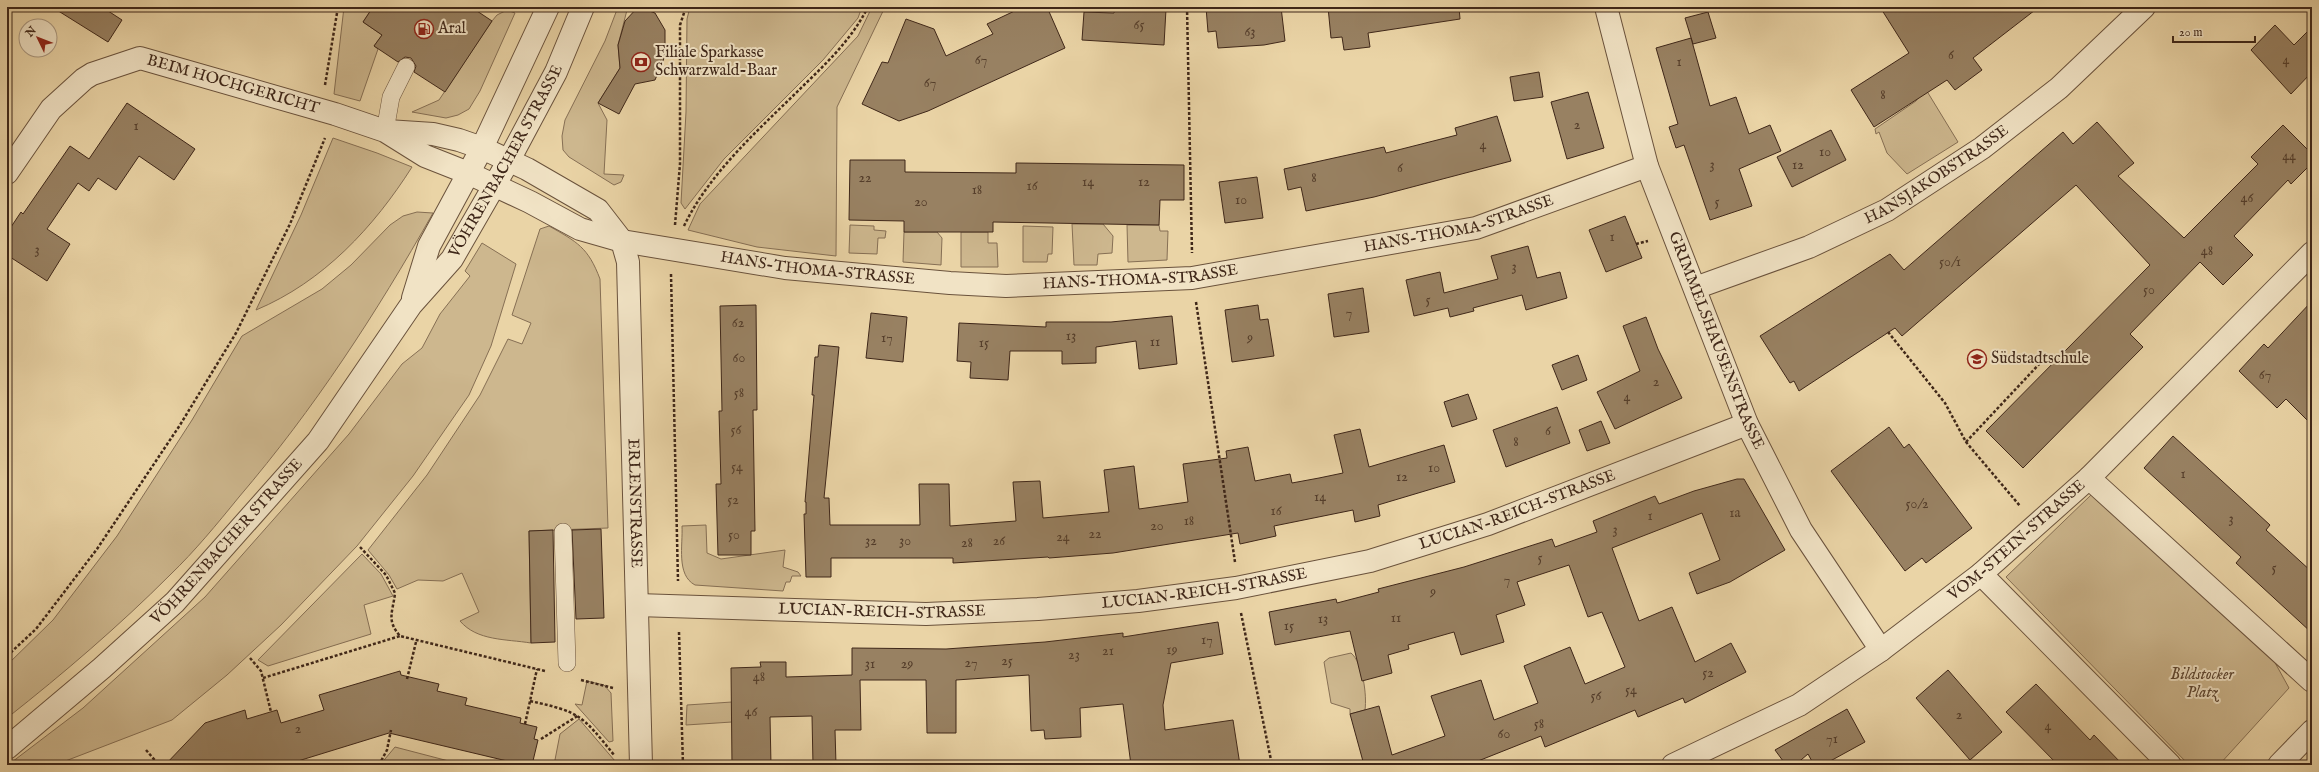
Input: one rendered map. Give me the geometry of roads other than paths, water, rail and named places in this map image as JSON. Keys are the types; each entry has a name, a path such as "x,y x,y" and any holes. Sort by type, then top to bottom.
{"street":[{"name":"VÖHRENBACHER STRASSE","path":"411,305 429,246 482,148 548,7"},
{"name":"VÖHRENBACHER STRASSE","path":"7,748 102,668 175,602 318,441 411,305 452,259 509,160 556,72 583,7"},
{"name":"GRIMMELSHAUSENSTRASSE","path":"1606,7 1648,166 1747,424 1801,530 1881,650"},
{"name":"HANSJAKOBSTRASSE","path":"1695,288 1810,247 1887,210 1982,148 2059,88 2144,7"},
{"name":"BEIM HOCHGERICHT","path":"7,173 51,109 84,79 102,70 140,58 335,114 385,131 425,156 468,173 494,186"},
{"name":"BEIM HOCHGERICHT","path":"385,131 433,134 482,148"},
{"name":"ERLENSTRASSE","path":"482,148 552,182 598,210 622,241 628,262 641,765"},
{"name":"HANS-THOMA-STRASSE","path":"622,241 785,268 950,283 1006,286 1192,278 1476,228 1648,166"},
{"path":"494,186 580,229 622,241"},
{"name":"VOM-STEIN-STRASSE","path":"1673,765 1799,705 1881,650 1981,574 2037,526 2089,478 2312,253"},
{"name":"LUCIAN-REICH-STRASSE","path":"637,605 939,613 1038,609 1138,601 1236,588 1370,561 1488,524 1747,424"},
{"path":"2089,478 2312,681"},
{"path":"1981,574 2170,765"},
{"path":"2279,765 2312,731"}],"lane":[{"path":"385,131 391,97 406,67"},
{"path":"563,532 567,663"}],"place":[{"name":"Aral","path":"424,29"},
{"name":"Filiale Sparkasse Schwarzwald-Baar","path":"641,62"},
{"name":"Südstadtschule","path":"1977,359"}],"park label":[{"name":"Bildstocker Platz","path":"2202,684"}]}
